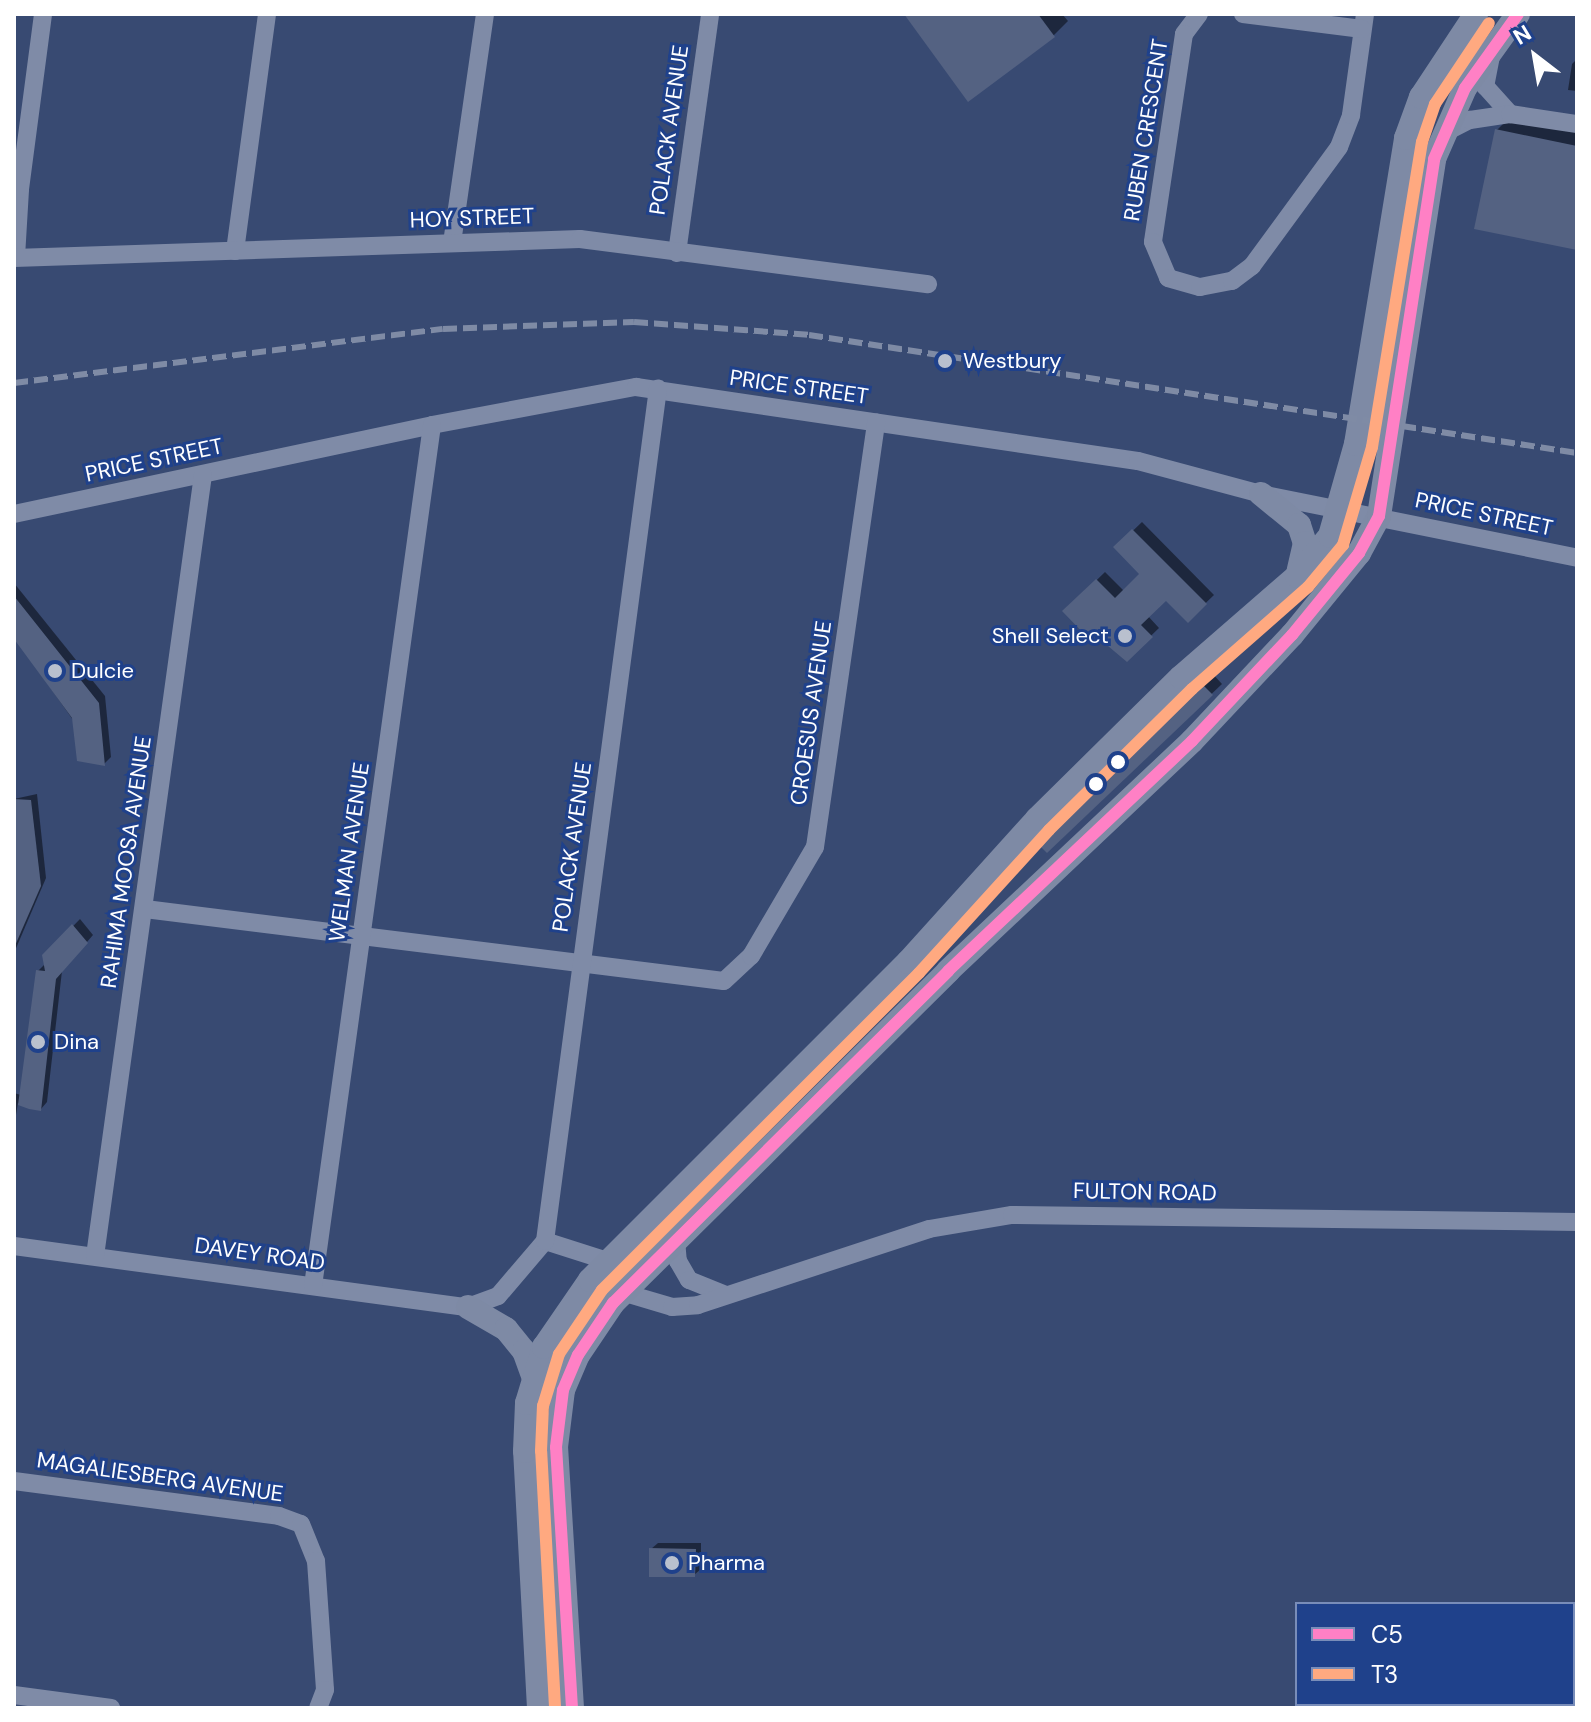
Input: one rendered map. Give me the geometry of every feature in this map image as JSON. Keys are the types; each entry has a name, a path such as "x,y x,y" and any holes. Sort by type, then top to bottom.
{"main road":[{"path":"539,1708 525,1451 533,1376 565,1310 928,942 1037,819 1181,677 1297,576 1330,536 1341,510 1356,444 1406,138 1421,97 1476,14"},
{"path":"572,1708 558,1417 578,1355 625,1293 676,1240 1192,741 1292,635 1359,553 1379,516 1428,189 1442,135 1495,45 1518,14"},
{"path":"1261,494 1280,506 1303,534 1305,557 1297,576"},
{"path":"468,1307 506,1329 523,1349 533,1376"}],"street":[{"path":"15,258 20,189 43,14"},
{"path":"235,251 267,14"},
{"path":"452,243 485,14"},
{"name":"POLACK AVENUE","path":"677,253 710,14"},
{"name":"RUBEN CRESCENT","path":"1199,14 1184,34 1153,242 1168,278 1200,287 1232,281 1252,266 1339,147 1351,115 1363,21 1243,14"},
{"path":"1495,45 1485,86 1510,114"},
{"path":"1442,135 1470,120 1510,114 1577,124"},
{"name":"HOY STREET","path":"15,258 580,239 928,284"},
{"name":"POLACK AVENUE","path":"545,1241 658,388"},
{"name":"PRICE STREET","path":"14,514 610,389 658,388 1138,461 1261,494 1577,558"},
{"name":"CROESUS AVENUE","path":"580,967 724,981 751,956 815,847 876,422"},
{"name":"WELMAN AVENUE","path":"313,1286 432,425"},
{"name":"RAHIMA MOOSA AVENUE","path":"95,1256 203,475"},
{"path":"145,909 580,967"},
{"name":"FULTON ROAD","path":"625,1293 684,1307 929,1229 1012,1215 1577,1222"},
{"path":"676,1240 678,1261 689,1280 724,1294"},
{"path":"545,1241 611,1262"},
{"name":"DAVEY ROAD","path":"14,1246 468,1307 498,1296 545,1241"},
{"name":"MAGALIESBERG AVENUE","path":"14,1481 279,1516 301,1524 316,1561 325,1690 318,1708"},
{"path":"14,1695 111,1708"}],"building":[{"path":"904,14 1038,14 1055,37 968,102"},
{"path":"1495,129 1577,146 1577,250 1474,229"},
{"path":"1132,529 1207,604 1188,623 1166,601 1141,625 1153,637 1127,662 1095,635 1090,640 1062,611 1096,579 1115,598 1139,574 1113,547"},
{"name":"Dulcie","path":"14,596 99,703 105,766 77,761 72,718 14,639"},
{"path":"1199,681 1213,695 1047,853 1036,842"},
{"path":"14,799 31,800 41,886 14,948"},
{"name":"Dina","path":"72,924 88,943 56,979 41,1111 29,1109 18,1105 36,970 45,971 42,955"},
{"name":"Pharma","path":"649,1548 696,1549 695,1577 649,1577"}],"railway":[{"path":"14,383 443,329 634,322 809,335 1577,453"}],"transit line":[{"name":"C5","path":"572,1708 556,1447 563,1390 578,1355 613,1303 948,971 1192,741 1292,635 1359,553 1379,516 1434,159 1465,88 1518,14"},
{"name":"T3","path":"555,1707 541,1451 543,1406 559,1354 602,1290 919,973 1049,830 1192,689 1308,587 1343,545 1372,447 1422,142 1435,104 1489,23"}],"place":[{"name":"Westbury","path":"945,361"},
{"name":"Shell Select","path":"1125,636"},
{"name":"Dulcie","path":"55,671"},
{"name":"Dina","path":"38,1042"},
{"name":"Pharma","path":"672,1563"}]}
